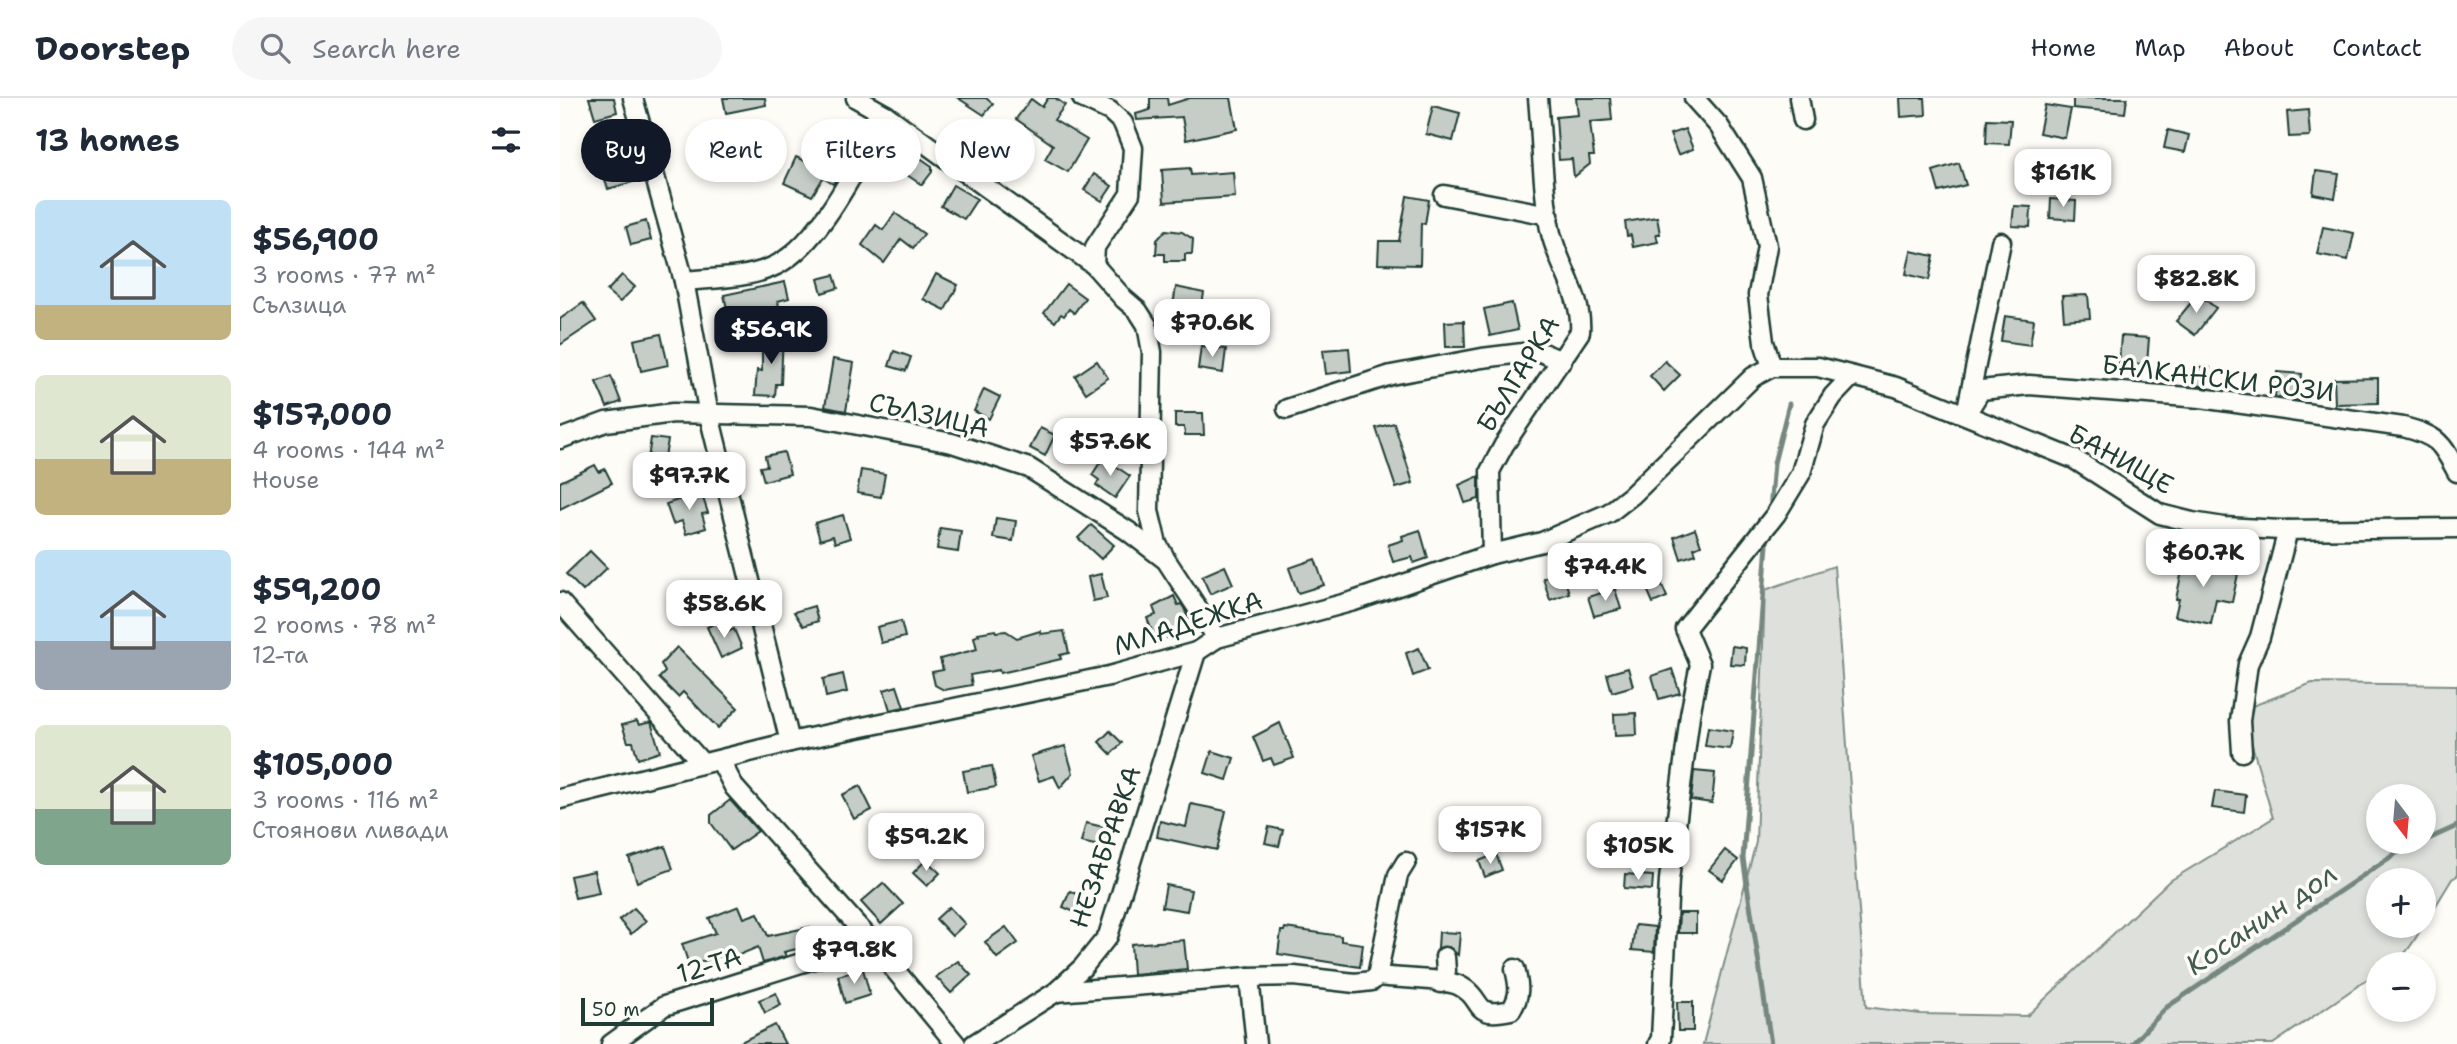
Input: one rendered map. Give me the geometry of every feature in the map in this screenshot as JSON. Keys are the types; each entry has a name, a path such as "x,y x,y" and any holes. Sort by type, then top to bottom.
{"street":[{"path":"633,98 684,281 709,415 790,742"},
{"path":"856,98 886,116 1094,265 1138,311 1151,337 1149,511 1157,544 1166,560"},
{"path":"1082,98 1110,111 1123,123 1133,148 1130,194 1095,247 1094,265"},
{"name":"БЪЛГАРКА","path":"1492,554 1490,471 1504,445 1580,332 1581,317 1556,252 1549,215 1538,98"},
{"path":"1695,98 1719,126 1752,178 1768,246 1758,295 1764,342 1772,367"},
{"path":"1799,98 1803,120"},
{"path":"684,281 750,274 788,259 802,248 829,211 886,116"},
{"path":"1444,195 1549,215"},
{"path":"1966,414 2001,242"},
{"path":"1287,410 1391,375 1470,360 1538,351 1562,361"},
{"name":"БАНИЩЕ","path":"1772,367 1818,367 1896,387 2074,459 2160,514 2224,527 2288,530 2457,528"},
{"name":"МЛАДЕЖКА","path":"560,799 790,742 1109,676 1196,652 1217,638 1354,601 1492,554 1542,542 1609,513 1632,495 1753,377 1772,367"},
{"path":"1658,1044 1661,1039 1670,880 1690,715 1700,664 1685,629 1776,514 1801,473 1815,424 1833,396 1852,376"},
{"name":"БАЛКАНСКИ РОЗИ","path":"1966,414 1981,390 2029,386 2201,398 2403,427 2426,433 2444,446 2457,472"},
{"name":"СЪЛЗИЦА","path":"560,439 606,422 673,413 811,416 952,443 1029,468 1128,531 1166,560 1217,638"},
{"path":"2242,752 2240,721 2248,664 2260,637 2288,530"},
{"path":"560,603 702,763"},
{"name":"НЕЗАБРАВКА","path":"974,1044 1056,992 1083,967 1108,936 1196,652"},
{"path":"720,760 734,787 871,941 956,1044"},
{"path":"1056,992 1249,977 1294,976 1355,983 1372,981 1377,976 1398,875 1406,862"},
{"name":"12-ТА","path":"611,1044 664,1006 871,941"},
{"path":"1441,983 1446,971 1445,957"},
{"path":"1377,976 1456,984 1470,993 1482,1011 1492,1014 1511,1010 1516,1003 1519,993 1515,969"},
{"path":"1249,977 1256,1044"}],"shaded area":[{"path":"1834,566 1866,1007 1921,1014 2027,1016 2168,882 2273,818 2242,710 2312,683 2457,685 2457,876 2452,879 2436,905 2436,868 2366,868 2366,938 2416,938 2406,952 2366,952 2366,980 2273,1044 1703,1044 1756,842 1765,590"}],"building":[{"path":"589,98 614,98 617,112 595,118"},
{"path":"723,98 765,98 766,105 726,113"},
{"path":"958,98 986,98 993,104 984,115"},
{"path":"1048,98 1055,98 1065,105 1054,120 1087,140 1068,172 1045,159 1053,145 1035,132 1035,119 1016,119 1031,99 1042,107"},
{"path":"1150,98 1167,98 1168,105 1190,98 1231,98 1237,129 1186,140 1182,117 1137,120 1136,114 1150,110"},
{"path":"1576,98 1610,98 1612,120 1590,122 1594,156 1589,156 1590,164 1574,177 1572,159 1559,160 1556,117 1578,115"},
{"path":"1900,98 1925,98 1926,115 1901,117"},
{"path":"2073,98 2127,98 2125,113 2073,108"},
{"path":"2045,105 2071,109 2065,138 2039,133"},
{"path":"1433,106 1460,113 1453,141 1426,134"},
{"path":"2308,110 2310,136 2289,137 2287,112"},
{"path":"1987,119 2011,120 2009,144 1986,143"},
{"path":"1685,129 1693,149 1678,155 1670,134"},
{"path":"2168,130 2189,135 2185,152 2164,148"},
{"path":"796,157 801,159 801,182 821,182 812,196 784,183 787,182"},
{"path":"921,158 932,166 932,172 922,185 918,182 921,182"},
{"path":"1959,163 1966,185 1939,192 1933,171"},
{"path":"1190,168 1191,175 1233,172 1235,197 1164,202 1162,170"},
{"path":"2316,171 2339,174 2335,198 2313,194"},
{"path":"1094,174 1112,186 1102,201 1084,190"},
{"path":"606,182 632,182 608,189"},
{"path":"953,185 977,199 964,219 941,206"},
{"path":"1407,196 1429,200 1425,224 1421,223 1420,265 1378,264 1379,241 1399,241"},
{"path":"2051,199 2076,201 2075,220 2050,218"},
{"path":"2014,206 2031,207 2030,227 2012,226"},
{"path":"895,213 924,234 913,248 901,239 884,263 862,245 876,225 883,230"},
{"path":"1657,217 1660,234 1656,234 1658,242 1633,247 1631,235 1627,236 1625,222"},
{"path":"646,221 651,240 631,245 626,227"},
{"path":"2323,227 2354,233 2348,260 2317,254"},
{"path":"1166,230 1182,232 1193,239 1192,254 1185,254 1185,261 1165,261 1165,254 1156,254 1157,240"},
{"path":"1911,251 1934,256 1929,280 1906,274"},
{"path":"936,274 958,285 945,310 923,299"},
{"path":"622,275 635,287 620,302 607,291"},
{"path":"834,275 838,288 822,293 818,279"},
{"path":"785,282 789,298 778,301 779,307 729,318 724,295"},
{"path":"1066,284 1085,298 1074,313 1069,309 1055,322 1044,313"},
{"path":"1176,287 1204,293 1201,310 1173,305"},
{"path":"2198,294 2216,308 2195,335 2176,321"},
{"path":"2088,295 2090,318 2064,320 2062,296"},
{"path":"583,303 596,321 560,345 560,319"},
{"path":"1512,303 1518,330 1490,336 1484,309"},
{"path":"2005,316 2034,320 2030,345 2001,341"},
{"path":"1464,321 1465,347 1446,347 1445,322"},
{"path":"770,331 783,331 781,384 776,384 775,396 755,395 757,370 762,371 762,345 769,346"},
{"path":"661,334 668,365 641,371 634,340"},
{"path":"2121,336 2149,338 2147,364 2119,363"},
{"path":"1201,346 1226,349 1223,373 1198,369"},
{"path":"1349,348 1351,371 1326,374 1323,350"},
{"path":"894,351 911,357 906,371 889,366"},
{"path":"833,359 854,363 846,411 825,407"},
{"path":"1097,361 1108,378 1086,393 1075,376"},
{"path":"1665,361 1680,375 1664,391 1650,376"},
{"path":"2192,366 2210,368 2207,387 2189,384"},
{"path":"2277,372 2302,374 2300,401 2275,397"},
{"path":"611,376 621,402 607,407 596,382"},
{"path":"2378,378 2378,403 2335,404 2334,379"},
{"path":"984,389 1000,397 989,419 974,411"},
{"path":"1175,413 1203,413 1204,435 1185,435 1184,427 1175,427"},
{"path":"1394,423 1413,483 1396,488 1376,428"},
{"path":"1114,424 1138,424 1139,455 1104,456 1104,438 1114,437"},
{"path":"1040,428 1055,435 1045,456 1030,448"},
{"path":"651,438 668,440 664,462 648,459"},
{"path":"784,452 790,474 764,481 760,467 767,466 765,456"},
{"path":"1103,458 1130,476 1115,498 1096,485 1099,480 1092,475"},
{"path":"595,465 599,472 605,469 612,483 560,509 560,482"},
{"path":"861,470 885,474 881,497 857,493"},
{"path":"1479,476 1479,499 1465,503 1459,485"},
{"path":"701,492 708,513 702,514 706,528 686,534 682,521 673,524 666,504"},
{"path":"843,515 850,538 835,543 833,536 820,540 815,523"},
{"path":"996,518 1016,521 1013,541 993,538"},
{"path":"1091,525 1114,545 1101,559 1078,538"},
{"path":"940,528 961,531 958,552 937,549"},
{"path":"1695,529 1701,545 1694,548 1696,554 1681,559 1674,537"},
{"path":"1420,530 1428,558 1414,563 1412,557 1393,562 1388,545 1403,540 1402,536"},
{"path":"590,551 607,568 583,591 566,574"},
{"path":"2185,557 2224,565 2222,571 2238,574 2232,602 2216,599 2211,624 2175,616"},
{"path":"1315,559 1324,585 1298,593 1289,568"},
{"path":"1225,566 1233,584 1210,594 1202,576"},
{"path":"1562,571 1569,593 1550,600 1543,578"},
{"path":"1101,574 1107,598 1093,601 1088,577"},
{"path":"1661,583 1667,597 1653,603 1647,589"},
{"path":"1615,589 1621,609 1594,616 1588,597"},
{"path":"1174,596 1178,605 1181,604 1184,608 1191,626 1167,638 1165,634 1155,639 1147,618 1156,615 1153,607"},
{"path":"814,606 818,621 803,626 794,612"},
{"path":"720,621 725,633 734,629 742,648 721,658 707,627"},
{"path":"901,621 905,637 881,643 877,627"},
{"path":"1006,631 1017,638 1040,631 1041,634 1064,631 1069,653 1060,655 1061,659 1023,668 970,675 972,685 944,690 935,685 932,672 943,670 940,659 977,649 974,637 979,635 978,633"},
{"path":"1732,646 1746,648 1745,665 1730,664"},
{"path":"677,647 738,708 718,728 683,692 678,697 659,678 665,672 661,664"},
{"path":"1419,648 1428,670 1413,676 1406,653"},
{"path":"1628,668 1633,686 1612,692 1607,674"},
{"path":"1672,669 1680,693 1659,699 1652,676"},
{"path":"843,674 847,692 826,697 823,679"},
{"path":"897,686 904,707 890,710 884,690"},
{"path":"1636,713 1637,735 1615,736 1614,714"},
{"path":"637,721 639,725 651,722 660,752 638,759 633,742 628,742 622,725"},
{"path":"1280,723 1294,758 1274,765 1271,758 1263,761 1253,737"},
{"path":"1708,727 1733,731 1730,749 1705,746"},
{"path":"1110,731 1122,743 1111,754 1099,742"},
{"path":"1065,746 1073,773 1060,788 1054,776 1039,781 1031,756"},
{"path":"1212,751 1234,758 1227,780 1205,773"},
{"path":"992,766 996,787 967,792 963,771"},
{"path":"1694,771 1715,773 1712,803 1691,800"},
{"path":"860,786 872,810 854,819 842,795"},
{"path":"2215,791 2246,795 2244,812 2212,808"},
{"path":"730,800 758,831 731,850 711,823 711,815"},
{"path":"1191,804 1226,811 1217,850 1157,837 1160,821 1186,827"},
{"path":"1086,823 1108,828 1104,847 1081,842"},
{"path":"1269,827 1283,830 1279,846 1265,843"},
{"path":"665,846 673,869 637,882 629,858"},
{"path":"1725,850 1738,860 1723,880 1709,870"},
{"path":"1496,854 1502,870 1485,877 1479,861"},
{"path":"926,860 940,873 927,886 913,873"},
{"path":"594,871 599,893 575,898 570,876"},
{"path":"1625,874 1653,876 1652,890 1624,888"},
{"path":"883,883 903,904 881,924 861,902"},
{"path":"1166,885 1191,890 1187,911 1162,907"},
{"path":"1070,891 1088,899 1081,915 1063,907"},
{"path":"739,906 744,918 758,913 768,936 810,927 814,945 784,952 786,956 763,963 758,947 727,960 725,955 689,965 682,944 716,933 709,918"},
{"path":"949,907 965,924 952,936 936,919"},
{"path":"634,908 646,921 631,934 619,920"},
{"path":"1679,913 1696,913 1696,933 1678,933"},
{"path":"1635,925 1655,927 1654,952 1632,950"},
{"path":"1006,927 1018,943 997,958 985,942"},
{"path":"1285,928 1341,936 1341,941 1363,944 1360,967 1278,954 1281,931"},
{"path":"1439,932 1460,933 1458,955 1449,947 1438,948"},
{"path":"1184,940 1187,969 1133,974 1131,944"},
{"path":"958,961 971,975 951,993 936,977"},
{"path":"863,969 870,995 845,1003 838,976"},
{"path":"776,993 781,1005 765,1013 759,1000"},
{"path":"1677,1002 1693,1002 1693,1031 1678,1031"},
{"path":"775,1025 785,1044 737,1044"}],"waterway":[{"path":"1770,511 1774,463 1789,404"},
{"path":"1768,531 1743,858 1771,1044"},
{"name":"Косанин дол","path":"2436,836 2457,826"},
{"name":"Косанин дол","path":"2132,1044 2167,1007 2395,854"}]}
